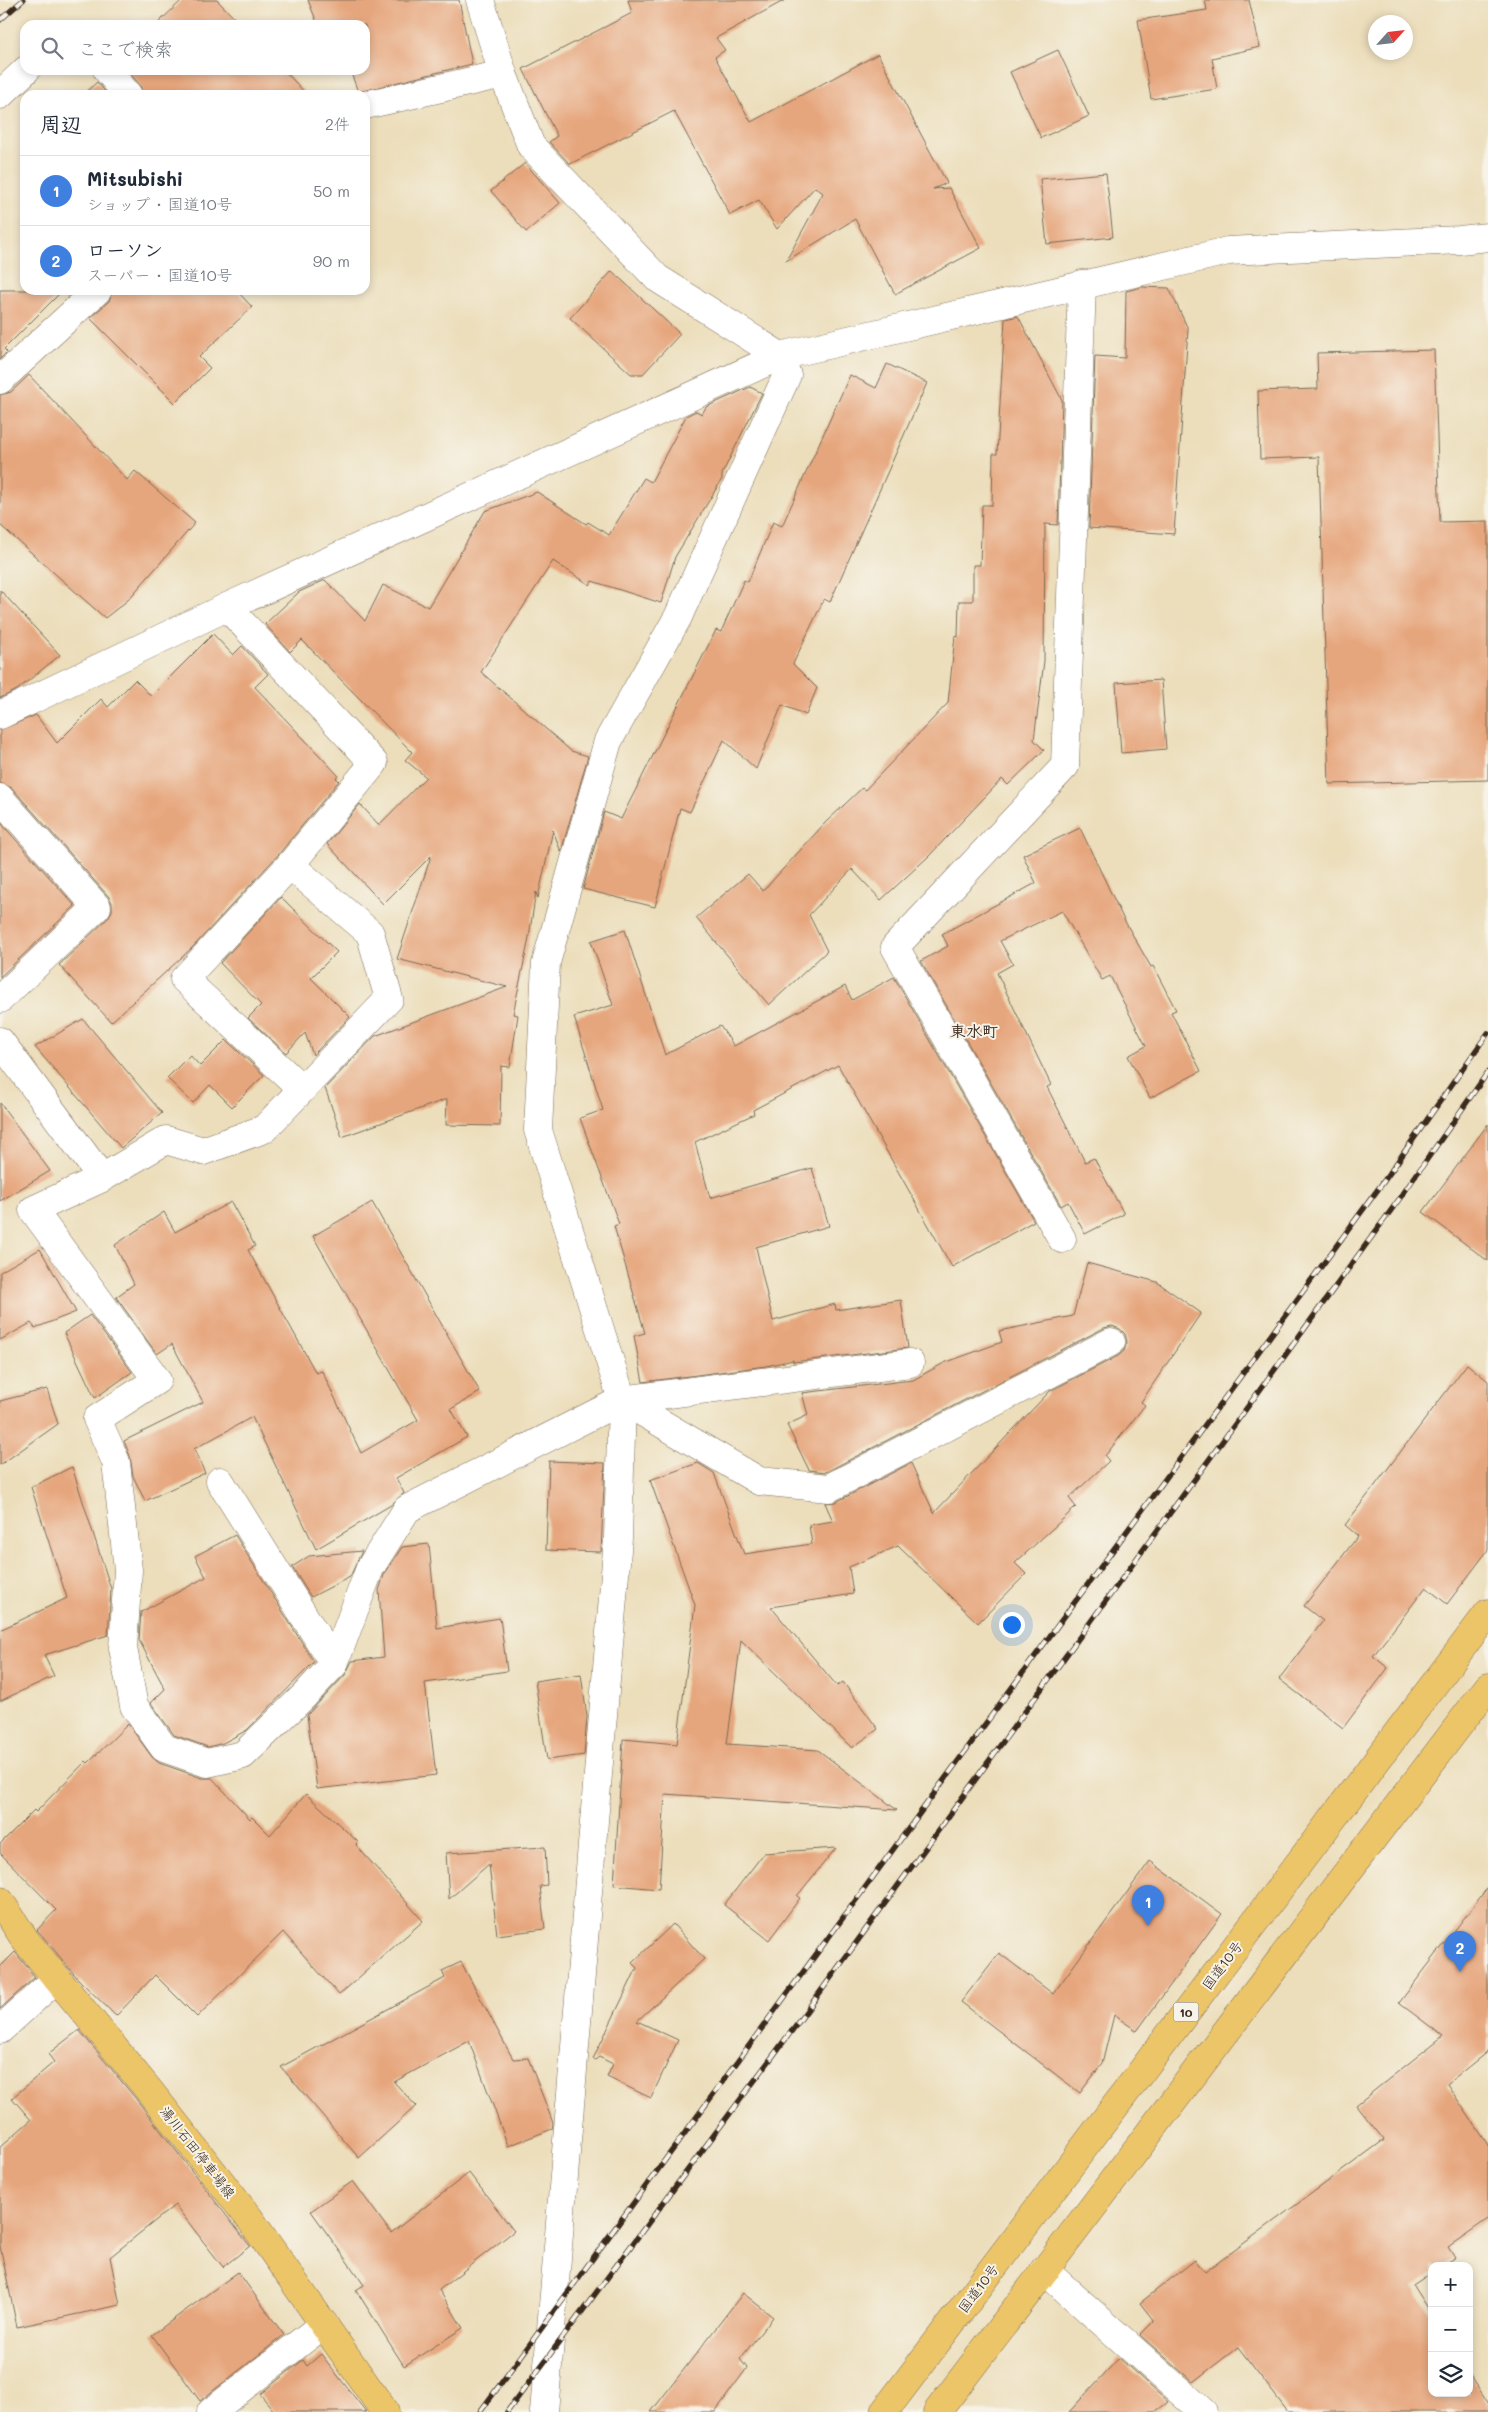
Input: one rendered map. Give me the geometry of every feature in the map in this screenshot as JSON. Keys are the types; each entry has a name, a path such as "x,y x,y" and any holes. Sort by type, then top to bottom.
{"main road":[{"name":"国道10号","path":"884,2412 1488,1613"},
{"path":"937,2412 1488,1687"},
{"name":"湯川石田停車場線","path":"0,1901 26,1941 148,2089 250,2219 385,2412"}],"street":[{"path":"480,0 503,74 531,146 657,278 780,356 787,375 678,617 608,741 546,963 538,1130 622,1400 618,1548 544,2412"},
{"path":"370,104 503,74"},
{"path":"0,95 21,75"},
{"path":"111,75 124,90"},
{"path":"0,715 227,607 780,356 1228,251 1488,237"},
{"path":"1062,1239 895,947 1065,766 1082,284"},
{"path":"0,380 93,295"},
{"path":"227,607 374,763 290,865 184,979 302,1089"},
{"path":"0,798 97,907 0,999"},
{"path":"290,865 370,933 389,1000 264,1129 203,1150 166,1140 102,1178 33,1210 157,1380 97,1419 116,1462 128,1570 123,1648 134,1706 164,1748 207,1763 243,1755 304,1696 334,1664 370,1568 407,1509 622,1400 910,1363"},
{"path":"0,1040 102,1178"},
{"path":"622,1400 759,1481 830,1488 1111,1342"},
{"path":"220,1481 334,1664"},
{"path":"0,2030 57,1978"},
{"path":"1044,2270 1202,2412"},
{"path":"211,2412 324,2324"}],"building":[{"path":"182,0 217,0 236,20 161,20"},
{"path":"308,0 459,0 472,64 366,90 357,90 352,75 370,75 370,20 316,20"},
{"path":"628,0 785,0 716,38 725,50 715,57 751,122 878,54 947,183 933,189 949,188 981,248 895,294 855,219 786,261 823,193 815,187 777,229 759,200 730,215 674,111 570,164 549,142 557,136 523,69 632,13"},
{"path":"1205,0 1249,0 1260,47 1212,58 1217,89 1151,99 1138,20 1207,10"},
{"path":"1058,50 1089,116 1041,138 1010,72"},
{"path":"131,75 289,75 302,90 142,90 140,85"},
{"path":"97,82 104,90 88,90"},
{"path":"525,163 560,203 526,232 491,191"},
{"path":"1106,173 1113,237 1047,244 1040,179"},
{"path":"612,271 680,334 643,374 631,374 570,318"},
{"path":"1142,287 1169,288 1188,329 1174,534 1089,528 1095,356 1125,358 1126,291"},
{"path":"0,290 20,290 20,295 58,295 4,349 7,352 0,359"},
{"path":"111,295 241,295 252,307 199,357 210,368 175,403 90,318 109,301"},
{"path":"1018,316 1062,400 1058,525 1045,524 1044,661 1034,740 1044,750 1008,785 1002,779 929,856 881,900 852,869 809,915 827,951 769,1005 696,918 748,874 763,891 825,823 862,788 865,790 948,703 955,636 958,637 959,601 973,601 973,565 980,565 982,505 992,505 993,454 997,454 1005,319"},
{"path":"1434,350 1440,522 1488,521 1488,780 1329,784 1319,457 1260,459 1258,391 1318,389 1317,353"},
{"path":"887,364 927,383 830,602 824,599 793,664 817,688 806,715 782,705 756,769 724,740 690,812 680,808 655,907 583,889 604,812 621,819 716,630 721,632 744,580 748,582 773,522 782,526 850,375 876,388"},
{"path":"29,375 127,480 135,471 195,523 128,600 105,618 0,525 0,395 11,392"},
{"path":"750,387 762,393 722,474 722,479 675,557 661,603 592,581 590,585 553,561 481,672 571,751 588,756 561,852 553,830 538,898 536,892 528,943 513,1014 518,1015 510,1067 501,1066 500,1126 446,1125 447,1099 342,1137 325,1088 375,1036 507,987 397,959 431,856 383,904 327,844 360,804 379,825 426,777 405,760 412,752 302,640 290,652 265,624 299,592 325,580 365,621 383,585 428,607 485,511 537,492 586,524 588,522 609,535 644,478 651,482 686,416 696,411 702,414 706,407"},
{"path":"0,590 60,655 17,690 0,698"},
{"path":"213,634 233,655 242,646 268,674 255,687 338,775 336,778 339,781 278,855 192,948 111,1022 59,965 108,918 112,911 112,903 109,897 12,788 0,783 0,730 36,715 57,743 101,699 108,707 135,680 151,696"},
{"path":"1161,680 1166,749 1121,753 1116,683"},
{"path":"0,822 75,906 0,977"},
{"path":"1080,828 1123,918 1151,967 1153,966 1176,1010 1171,1012 1201,1071 1150,1098 1128,1056 1146,1046 1110,976 1102,980 1062,911 1000,941 1013,964 997,973 1051,1085 1047,1087 1085,1162 1094,1158 1124,1214 1085,1234 1068,1202 1061,1206 921,961 948,946 942,934 1036,883 1023,855"},
{"path":"281,897 337,952 311,978 350,1017 313,1055 305,1033 286,1053 248,1018 261,1005 220,963"},
{"path":"625,930 665,1055 720,1026 734,1046 845,986 852,1000 894,977 1034,1221 952,1267 838,1065 753,1110 754,1114 695,1142 710,1198 812,1168 829,1226 756,1247 773,1321 835,1304 836,1310 901,1300 908,1348 793,1362 793,1360 766,1366 643,1382 634,1336 645,1333 614,1226 619,1224 580,1118 603,1110 574,1017 613,1005 591,941"},
{"path":"83,1019 162,1113 121,1148 35,1047"},
{"path":"226,1040 264,1075 232,1107 210,1085 193,1103 167,1078 190,1055 200,1066"},
{"path":"0,1103 50,1171 0,1201"},
{"path":"1488,1124 1488,1261 1423,1212"},
{"path":"231,1202 255,1246 248,1250 316,1373 322,1371 361,1453 418,1420 313,1236 372,1202 480,1392 451,1409 467,1437 396,1478 404,1493 391,1505 316,1549 252,1417 194,1449 205,1473 145,1501 133,1476 130,1456 124,1441 203,1402 172,1344 157,1354 116,1297 134,1284 115,1245 164,1212 175,1232"},
{"path":"40,1249 76,1312 35,1328 31,1323 0,1340 0,1272"},
{"path":"1087,1263 1157,1282 1201,1313 1141,1402 1145,1405 1105,1456 1109,1461 1069,1498 1076,1507 1015,1563 1026,1574 978,1623 898,1546 849,1567 853,1594 771,1607 837,1686 843,1682 878,1729 852,1748 741,1640 727,1744 818,1750 897,1810 665,1794 659,1889 614,1885 623,1739 677,1744 695,1605 650,1480 698,1463 714,1473 744,1554 812,1544 809,1525 833,1521 825,1503 836,1502 911,1463 934,1513 1050,1391 1118,1356 1124,1351 1127,1342 1125,1334 1120,1329 1112,1326 1104,1328 826,1472 809,1470 787,1425 808,1415 802,1393 913,1380 944,1363 1002,1342 999,1331 1073,1316"},
{"path":"90,1315 132,1372 95,1398 64,1333"},
{"path":"1467,1364 1488,1381 1488,1550 1447,1604 1426,1587 1373,1656 1388,1668 1343,1728 1279,1679 1323,1621 1304,1606 1358,1536 1345,1525"},
{"path":"47,1389 58,1424 0,1465 0,1401"},
{"path":"549,1461 605,1463 601,1552 546,1550"},
{"path":"72,1467 111,1589 108,1635 44,1655 54,1676 0,1701 0,1630 67,1598 31,1487"},
{"path":"235,1535 314,1662 247,1730 223,1743 208,1747 174,1735 151,1703 165,1689 139,1640 141,1612 206,1577 195,1556"},
{"path":"429,1544 437,1628 500,1618 507,1671 425,1683 436,1775 317,1789 307,1715 345,1675 352,1661 384,1657 379,1590 384,1575 402,1547"},
{"path":"362,1551 350,1577 311,1597 292,1567 309,1556"},
{"path":"581,1674 587,1717 584,1755 547,1760 535,1681"},
{"path":"128,1724 152,1757 159,1763 202,1778 212,1778 250,1819 252,1817 270,1835 306,1794 358,1842 356,1845 423,1921 339,1995 283,1932 197,2017 155,1975 116,2016 79,1980 37,1930 56,1910 0,1853 0,1844 34,1810 36,1812 86,1761 88,1763"},
{"path":"545,1847 547,1885 540,1886 545,1929 497,1935 489,1864 449,1899 446,1853"},
{"path":"836,1848 797,1896 800,1898 769,1940 724,1905 764,1853"},
{"path":"1150,1861 1222,1914 1137,2031 1114,2015 1102,2064 1080,2093 961,2002 999,1953 1053,1994"},
{"path":"1488,1887 1488,2051 1447,2084 1488,2145 1488,2219 1448,2247 1455,2258 1449,2262 1428,2262 1428,2276 1413,2286 1428,2310 1428,2397 1473,2397 1473,2381 1488,2404 1488,2412 1288,2412 1238,2347 1193,2382 1140,2335 1154,2321 1140,2303 1195,2260 1205,2272 1384,2140 1356,2105 1443,2036 1399,2003"},
{"path":"673,1924 704,1959 637,2021 678,2040 651,2098 607,2077 613,2064 599,2057 595,2060 593,2059 637,1968 632,1963"},
{"path":"15,1952 35,1977 0,2009 0,1967"},
{"path":"461,1962 513,2059 528,2058 553,2123 552,2129 508,2146 469,2041 394,2082 416,2106 359,2158 281,2067 445,1978 442,1971"},
{"path":"79,2030 136,2099 250,2246 223,2267 175,2205 110,2257 120,2305 17,2327 0,2246 0,2147 31,2120 12,2098 54,2062 48,2054"},
{"path":"469,2173 514,2231 439,2290 463,2328 404,2366 356,2290 364,2285 311,2211 353,2181 391,2233"},
{"path":"238,2272 284,2335 200,2401 152,2335"},
{"path":"743,2293 773,2317 740,2359 747,2368 715,2412 651,2412"},
{"path":"321,2354 366,2412 275,2412 260,2394 303,2360 307,2366"},
{"path":"1119,2358 1168,2402 1155,2412 1069,2412"}],"railway":[{"path":"0,20 23,0"},
{"path":"480,2412 1384,1181 1488,1033"},
{"path":"507,2412 802,2017 1400,1198 1488,1072"}],"place":[{"name":"Mitsubishi","path":"1148,1926"},
{"name":"ローソン","path":"1460,1972"}],"district":[{"name":"東水町","path":"974,1030"}]}
